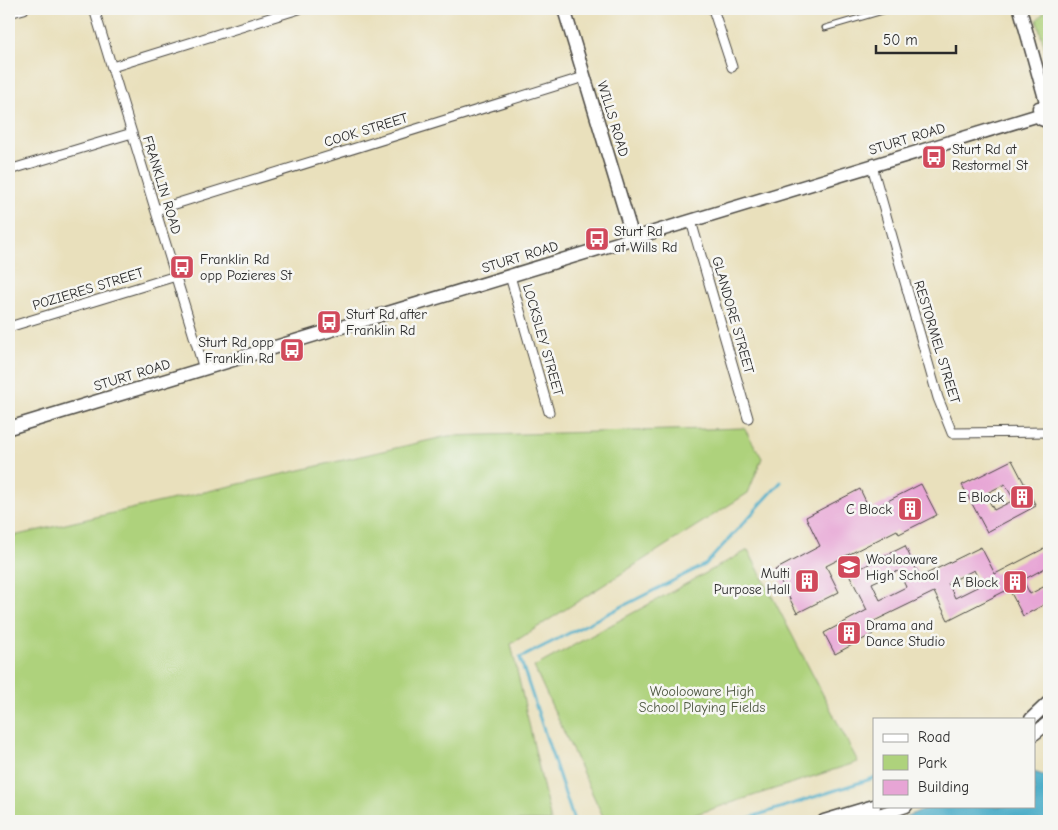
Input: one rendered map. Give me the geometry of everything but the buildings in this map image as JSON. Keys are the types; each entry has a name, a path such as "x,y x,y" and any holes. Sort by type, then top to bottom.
{"street":[{"path":"9,13 24,9"},
{"name":"FRANKLIN ROAD","path":"94,9 204,369"},
{"path":"112,66 299,9"},
{"name":"WILLS ROAD","path":"564,9 633,238"},
{"path":"713,9 732,67"},
{"path":"1020,9 1048,102 1040,107 1044,118"},
{"name":"COOK STREET","path":"156,210 584,77"},
{"name":"STURT ROAD","path":"9,428 872,166 1044,118"},
{"path":"9,170 132,133"},
{"name":"RESTORMEL STREET","path":"872,166 938,398 952,433 1049,432"},
{"name":"GLANDORE STREET","path":"690,221 748,418"},
{"name":"POZIERES STREET","path":"9,328 176,276"},
{"name":"LOCKSLEY STREET","path":"510,276 549,412"},
{"path":"1032,718 1049,702"},
{"path":"1036,732 1049,722"},
{"path":"824,821 873,806"},
{"path":"862,821 900,808"}],"lane":[{"path":"825,28 890,9"}],"green space":[{"path":"1049,9 1049,63 1037,20"},
{"path":"744,428 762,458 748,493 511,644 551,821 9,821 9,537 448,436"},
{"name":"Woolooware High School Playing Fields","path":"748,550 858,762 675,821 605,821 534,667"}],"water":[{"path":"1036,773 1049,777 1049,821 895,821 927,808 1036,808"}],"waterway":[{"path":"574,821 520,658 706,564 781,482"},
{"path":"739,821 873,778"}],"place":[{"name":"Sturt Rd at Restormel St","path":"934,157"},
{"name":"Sturt Rd at Wills Rd","path":"597,239"},
{"name":"Franklin Rd opp Pozieres St","path":"182,267"},
{"name":"Sturt Rd after Franklin Rd","path":"329,322"},
{"name":"Sturt Rd opp Franklin Rd","path":"292,350"},
{"name":"E Block","path":"1022,497"},
{"name":"C Block","path":"910,509"},
{"name":"Woolooware High School","path":"849,567"},
{"name":"Multi Purpose Hall","path":"807,581"},
{"name":"A Block","path":"1015,582"},
{"name":"Drama and Dance Studio","path":"849,633"}]}
